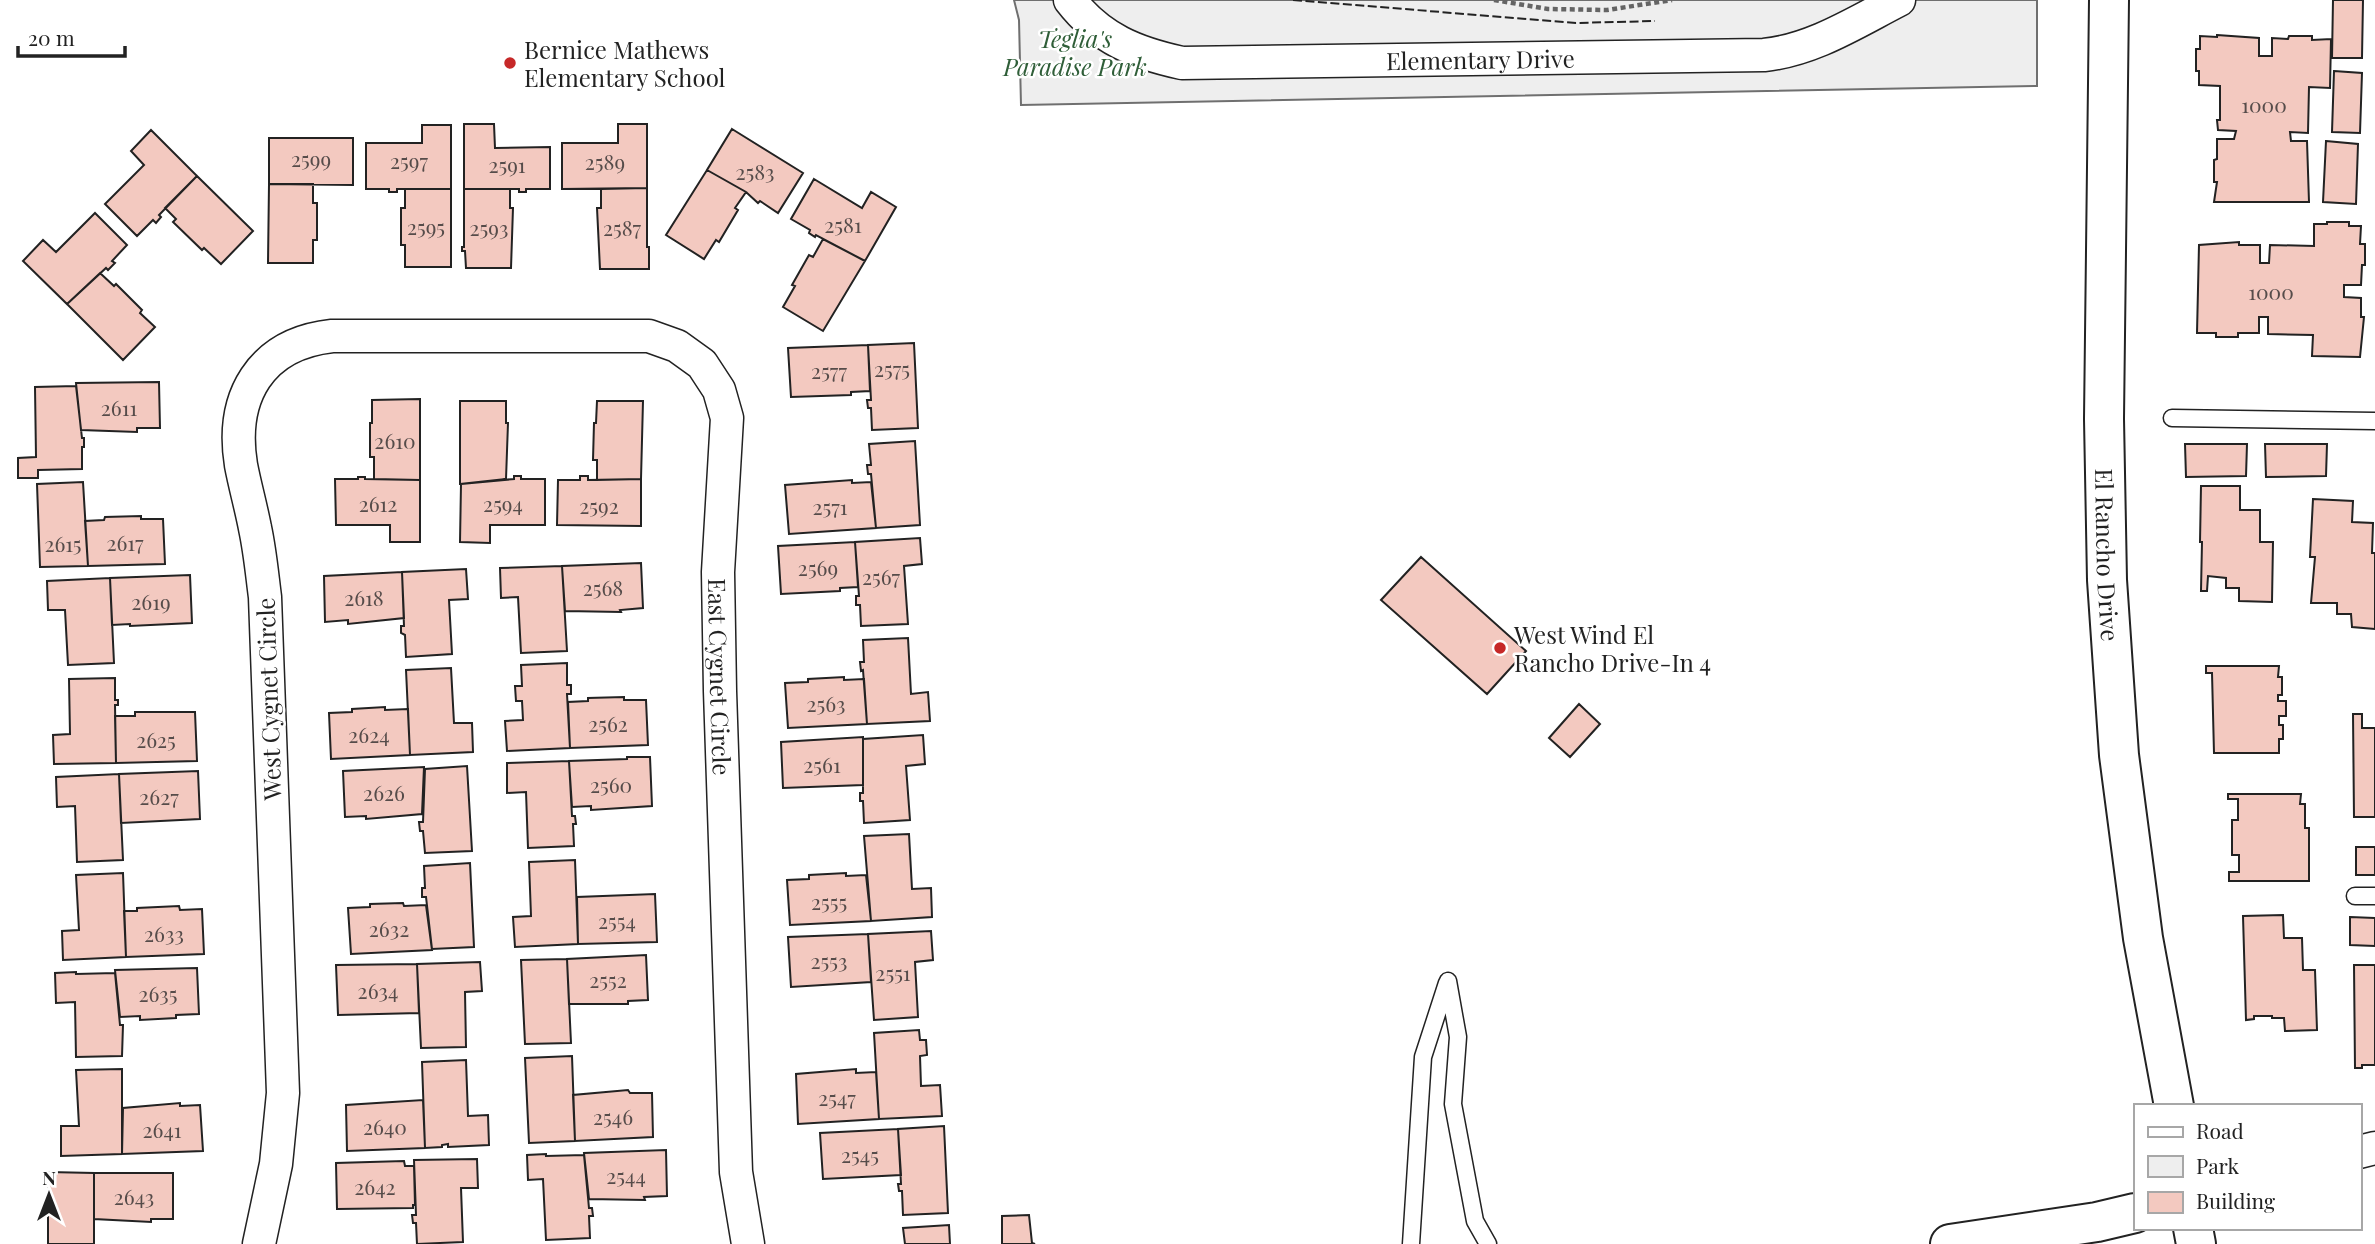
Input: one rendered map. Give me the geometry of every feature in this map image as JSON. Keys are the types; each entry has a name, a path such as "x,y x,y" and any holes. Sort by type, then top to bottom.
{"main road":[{"name":"El Rancho Drive","path":"2109,0 2104,419 2107,580 2119,755 2143,938 2174,1104"},
{"path":"1950,1244 2097,1222 2134,1213"}],"street":[{"name":"Elementary Drive","path":"1070,0 1081,14 1106,35 1145,55 1182,63 1784,53 1804,48 1899,0"},
{"name":"West Cygnet Circle","path":"259,1244 276,1164 283,1093 265,597 256,532 241,463 239,419 247,391 261,368 283,350 311,338 460,336"},
{"name":"East Cygnet Circle","path":"460,336 649,336 677,346 702,364 719,390 727,418 718,572 735,1158 748,1244"}],"lane":[{"path":"2172,418 2375,421"},
{"path":"2355,896 2375,896"},
{"path":"1411,1244 1423,1057 1448,981 1458,1037 1453,1104 1475,1221 1488,1244"}],"path":[{"path":"1493,0 1548,9 1607,10 1672,0"}],"green space":[{"name":"Teglia's Paradise Park","path":"1014,0 2037,0 2037,86 1021,105 1019,20"}],"building":[{"path":"2333,0 2363,0 2362,58 2332,58"},
{"path":"2200,36 2259,38 2259,56 2272,56 2272,38 2312,36 2312,40 2331,39 2330,88 2309,87 2308,133 2290,132 2291,141 2307,141 2309,202 2214,202 2217,139 2234,139 2236,131 2218,130 2220,86 2199,85 2196,49 2200,49"},
{"path":"2334,71 2362,73 2360,133 2332,132"},
{"path":"464,124 494,124 495,148 550,147 550,189 526,189 526,192 519,192 519,189 464,189"},
{"path":"618,124 647,124 647,188 562,189 562,143 618,143"},
{"path":"422,125 451,125 451,189 397,189 397,192 389,192 389,189 366,189 366,143 422,143"},
{"path":"732,129 803,173 778,213 707,170"},
{"path":"151,130 197,176 159,215 161,217 156,223 153,220 137,236 105,204 144,165 131,151"},
{"path":"269,138 353,138 353,185 269,184"},
{"path":"2326,141 2358,144 2356,204 2323,202"},
{"path":"707,170 746,192 719,242 716,240 704,259 666,235"},
{"path":"197,176 253,231 221,264 173,222 176,219 165,208"},
{"path":"814,179 862,208 871,192 896,207 865,261 816,235 815,237 809,233 810,230 791,219"},
{"path":"269,184 313,184 313,203 317,203 317,240 313,240 313,263 268,263"},
{"path":"647,188 649,269 600,269 597,208 601,208 601,189"},
{"path":"405,189 451,189 451,267 405,267 405,245 401,245 401,208 405,208"},
{"path":"464,189 510,189 510,208 513,208 511,268 466,268 465,251 462,251"},
{"path":"95,213 127,245 112,261 115,263 108,270 106,268 67,304 23,261 43,240 56,252"},
{"path":"2349,222 2349,226 2361,226 2360,244 2365,244 2365,265 2362,265 2361,285 2344,285 2344,297 2361,298 2361,317 2364,317 2360,357 2312,356 2313,335 2268,334 2268,317 2259,317 2259,333 2216,337 2216,333 2197,333 2199,245 2239,242 2239,245 2260,245 2260,263 2269,263 2270,245 2314,246 2314,224"},
{"path":"823,239 865,261 823,331 783,307 809,255 813,257"},
{"path":"100,273 114,286 116,284 155,327 123,360 67,304"},
{"path":"914,343 918,428 872,430 871,408 868,408 867,400 871,400 868,345"},
{"path":"868,345 870,391 851,392 851,395 791,397 788,348"},
{"path":"159,382 160,428 137,428 137,432 81,430 76,383"},
{"path":"76,386 84,438 82,469 38,470 38,478 18,478 18,458 36,457 35,387"},
{"path":"420,399 420,480 374,479 374,457 370,457 372,400"},
{"path":"460,401 506,401 506,479 460,484"},
{"path":"597,401 643,401 641,479 597,480 597,460 593,460"},
{"path":"915,441 920,525 876,528 871,474 868,474 867,465 871,465 869,444"},
{"path":"2185,444 2247,444 2246,476 2186,477"},
{"path":"2265,444 2327,444 2326,476 2266,477"},
{"path":"514,476 521,476 521,479 545,479 545,525 490,525 490,543 460,542 461,484 514,479"},
{"path":"580,476 588,476 588,480 641,479 641,526 557,525 558,480 580,480"},
{"path":"358,477 420,480 420,542 390,542 390,525 336,525 335,479"},
{"path":"852,480 852,483 871,482 876,528 789,534 785,485"},
{"path":"83,482 88,566 40,567 37,484"},
{"path":"2201,486 2240,486 2240,510 2260,510 2260,542 2273,542 2272,602 2239,601 2239,588 2226,588 2226,578 2208,576 2207,591 2201,591"},
{"path":"2313,499 2353,501 2352,522 2373,523 2375,629 2352,627 2351,614 2337,614 2337,603 2311,603 2315,557 2310,557"},
{"path":"141,516 141,519 163,519 165,564 88,566 85,521 104,520 105,517"},
{"path":"920,538 922,564 904,566 908,624 861,626 860,605 856,605 856,596 859,596 855,542"},
{"path":"855,542 858,587 840,588 840,591 781,594 778,546"},
{"path":"1421,557 1526,651 1487,694 1381,600"},
{"path":"641,563 643,608 620,610 621,612 565,611 562,566"},
{"path":"562,566 567,651 521,653 518,597 501,598 500,568"},
{"path":"466,569 468,599 449,600 452,654 406,657 405,635 401,633 401,626 404,626 402,572"},
{"path":"402,572 404,618 348,624 348,620 325,622 324,576"},
{"path":"190,575 192,623 112,625 110,578"},
{"path":"110,578 114,663 68,665 65,610 48,610 47,581"},
{"path":"908,638 911,694 928,692 930,721 867,724 860,662 864,662 863,640"},
{"path":"567,663 567,685 571,685 571,694 567,694 570,748 507,751 505,721 523,720 522,701 516,701 515,686 522,686 521,665"},
{"path":"2206,666 2279,666 2278,677 2282,677 2282,695 2278,695 2278,701 2286,701 2286,716 2279,716 2279,725 2283,725 2283,739 2279,739 2279,753 2214,753 2212,673 2206,673"},
{"path":"451,668 454,723 472,723 473,752 410,755 406,670"},
{"path":"844,677 844,680 864,679 867,724 788,728 785,683"},
{"path":"115,678 115,700 118,700 118,705 115,705 116,763 54,764 53,735 70,734 69,679"},
{"path":"624,697 624,700 646,700 648,745 570,748 568,702 588,701 588,698"},
{"path":"1579,704 1600,724 1570,757 1549,738"},
{"path":"385,707 385,710 408,709 410,755 331,759 329,713"},
{"path":"135,712 195,712 197,761 116,763 115,716 135,716"},
{"path":"2353,714 2362,714 2362,728 2375,728 2375,817 2354,817"},
{"path":"923,735 925,764 906,766 910,820 864,823 863,801 860,801 860,793 863,793 863,739"},
{"path":"863,737 863,785 783,788 781,742"},
{"path":"650,757 652,806 591,810 591,806 572,807 569,761"},
{"path":"569,761 572,816 575,816 576,824 573,824 574,846 528,848 526,792 507,793 507,763"},
{"path":"467,766 472,851 425,853 423,831 420,831 419,822 423,822 425,769"},
{"path":"424,767 422,814 366,819 366,816 345,817 343,771"},
{"path":"198,771 200,819 121,823 119,774"},
{"path":"119,774 123,860 77,862 75,806 57,807 56,777"},
{"path":"2228,794 2301,794 2300,804 2305,804 2305,828 2309,828 2309,881 2229,881 2229,872 2239,872 2239,855 2232,855 2232,820 2238,820 2238,799 2228,799"},
{"path":"909,834 912,889 931,888 932,917 871,921 864,836"},
{"path":"2356,847 2375,847 2375,875 2356,875"},
{"path":"575,860 578,944 515,947 513,917 531,916 529,862"},
{"path":"470,863 474,947 432,949 426,897 422,897 422,888 425,888 424,866"},
{"path":"123,873 126,957 63,960 62,931 79,930 76,875"},
{"path":"846,873 846,876 866,875 871,921 790,925 787,880 809,879 809,875"},
{"path":"655,894 657,942 578,944 577,897"},
{"path":"403,903 404,906 426,905 432,950 351,954 348,908"},
{"path":"179,906 180,910 202,909 204,954 126,957 124,911"},
{"path":"2283,915 2284,938 2302,938 2303,970 2315,970 2317,1030 2285,1031 2284,1018 2272,1016 2254,1016 2254,1019 2246,1020 2243,916"},
{"path":"2350,917 2375,918 2375,946 2350,945"},
{"path":"931,931 933,960 915,962 918,1017 874,1020 868,934"},
{"path":"868,934 871,982 791,987 788,937"},
{"path":"646,955 648,1000 628,1001 628,1004 569,1004 567,959"},
{"path":"567,959 571,1043 525,1044 521,960"},
{"path":"480,962 482,991 465,992 466,1047 421,1048 417,964"},
{"path":"417,964 419,1013 338,1015 336,965"},
{"path":"2354,965 2375,965 2375,1065 2362,1065 2362,1068 2355,1068"},
{"path":"197,968 199,1014 140,1020 140,1016 120,1017 115,970"},
{"path":"55,973 115,973 120,1025 123,1025 122,1056 76,1057 75,1002 56,1003"},
{"path":"919,1030 920,1040 926,1040 927,1055 920,1056 921,1086 940,1085 942,1116 879,1119 874,1033"},
{"path":"572,1056 575,1141 529,1143 525,1058"},
{"path":"466,1060 468,1116 488,1115 489,1145 448,1147 448,1144 425,1148 422,1062"},
{"path":"122,1069 122,1154 61,1156 61,1126 79,1126 76,1070"},
{"path":"856,1069 856,1073 876,1072 879,1119 798,1124 796,1074"},
{"path":"628,1090 630,1093 652,1093 653,1137 575,1141 573,1095"},
{"path":"423,1100 425,1148 347,1151 346,1105"},
{"path":"180,1103 180,1106 200,1105 203,1151 122,1154 123,1108"},
{"path":"944,1126 948,1213 903,1215 902,1191 899,1191 898,1184 901,1184 898,1129"},
{"path":"898,1129 901,1175 823,1179 820,1133"},
{"path":"666,1150 667,1196 644,1197 645,1200 589,1199 584,1153"},
{"path":"527,1155 584,1155 589,1208 592,1208 593,1216 589,1216 590,1238 546,1240 543,1179 528,1180"},
{"path":"477,1159 478,1188 461,1188 463,1242 417,1244 416,1223 413,1223 412,1215 416,1215 414,1160"},
{"path":"404,1161 405,1166 414,1166 413,1208 337,1209 336,1163"},
{"path":"48,1172 94,1173 94,1244 48,1244"},
{"path":"94,1173 173,1173 173,1219 151,1219 151,1222 94,1219"},
{"path":"1029,1215 1032,1243 1035,1244 1002,1244 1002,1216"},
{"path":"949,1225 950,1244 905,1244 903,1228"}],"fence":[{"path":"1293,0 1576,23 1655,21"}],"place":[{"name":"Bernice Mathews Elementary School","path":"510,63"},
{"name":"West Wind El Rancho Drive-In 4","path":"1500,648"}]}
